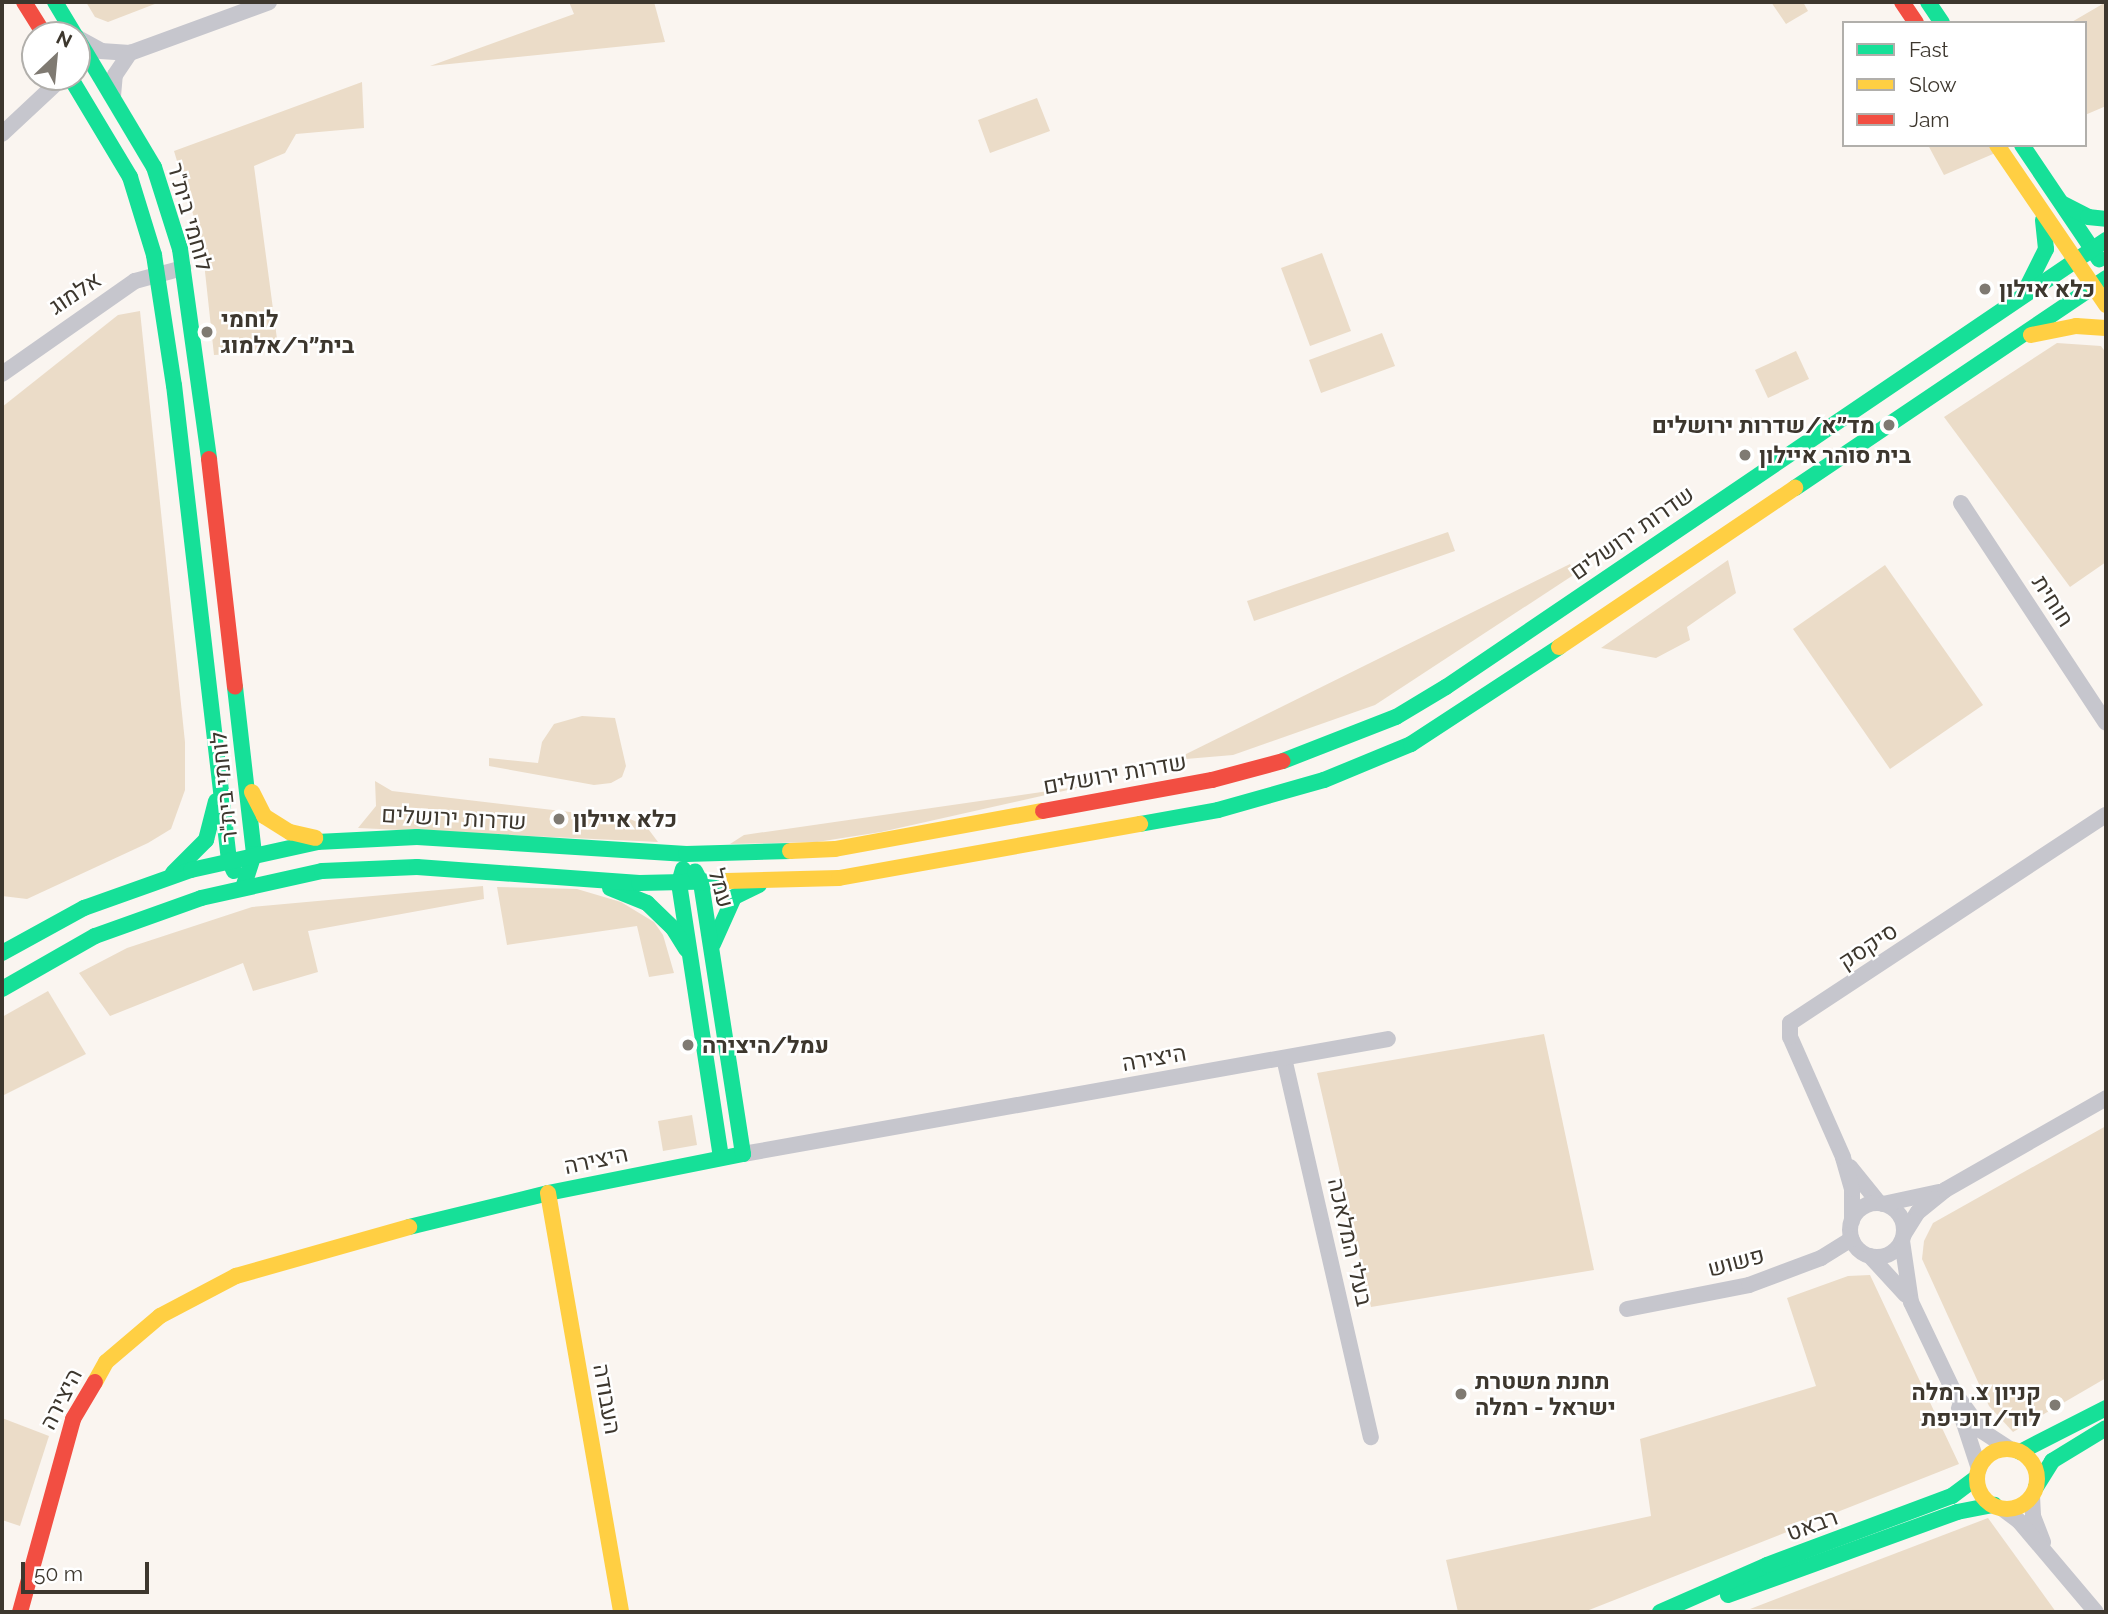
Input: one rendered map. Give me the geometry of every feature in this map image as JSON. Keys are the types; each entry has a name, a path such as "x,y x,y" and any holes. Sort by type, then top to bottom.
{"main road":[{"path":"24,2 36,21"},
{"name":"לוחמי בית\"ר","path":"55,2 67,21"},
{"path":"1902,2 1915,21"},
{"path":"1928,2 1941,21"},
{"name":"לוחמי בית\"ר","path":"91,60 154,167 183,268 254,854 243,887"},
{"name":"לוחמי בית\"ר","path":"79,91 130,177 158,272 229,860 243,887"},
{"path":"1998,147 2074,262 2106,305"},
{"path":"2023,147 2106,268"},
{"path":"2059,200 2076,213 2106,219"},
{"path":"2020,297 2046,249 2041,211"},
{"name":"שדרות ירושלים","path":"2,953 64,917 139,889 229,860 327,841 417,837 687,854 796,852 891,840 1212,780 1357,737 1396,718 1500,651 2106,240"},
{"path":"2,989 95,936 243,887 366,867 679,883 765,883 897,869 1218,810 1368,765 1411,744 1517,676 1754,512 2106,278"},
{"path":"2015,340 2076,326 2106,328"},
{"path":"139,889 171,875 206,840 214,816 219,775"},
{"path":"246,775 264,816 290,832 327,841"},
{"name":"עמל","path":"687,854 679,883 721,1157"},
{"name":"עמל","path":"687,854 701,883 743,1154"},
{"path":"575,878 647,903 673,928 690,957"},
{"path":"712,949 719,922 734,897 765,883"},
{"name":"היצירה","path":"20,1612 73,1419 106,1362 134,1334 236,1276 352,1241 548,1193 743,1154"},
{"name":"העבודה","path":"548,1193 621,1612"},
{"path":"2106,1408 2015,1450 1994,1452 1978,1473 1981,1494 1998,1507 2019,1506 2034,1492 2052,1461 2106,1428"},
{"path":"2015,1450 2033,1463 2034,1492"},
{"name":"רבאט","path":"1660,1612 1767,1565 1952,1496 1978,1473"},
{"name":"רבאט","path":"1673,1612 1798,1572 1957,1512 1998,1507"}],"street":[{"path":"91,45 101,51 130,53 269,2"},
{"path":"113,96 115,75 130,53"},
{"path":"2,134 48,91"},
{"name":"אלמוג","path":"2,374 116,293 158,272 183,268"},
{"name":"חוחית","path":"1961,503 2106,723"},
{"name":"סיקסק","path":"1852,1221 1852,1189 1843,1157 1790,1037 1790,1023 2100,825 2106,815"},
{"name":"היצירה","path":"743,1154 1388,1039"},
{"name":"בעלי המלאכה","path":"1284,1058 1371,1437"},
{"path":"1870,1256 1885,1256 1903,1237 1919,1212 1945,1190 2106,1098"},
{"name":"סיקסק","path":"1843,1157 1881,1204"},
{"path":"1945,1190 1863,1207 1852,1221 1852,1239 1911,1302 1954,1392 1978,1473"},
{"path":"1881,1204 1897,1212 1911,1302"},
{"name":"פשוש","path":"1627,1310 1749,1285 1821,1258 1852,1239"},
{"path":"1954,1392 1982,1431 2015,1450"},
{"path":"2034,1492 2040,1538 2055,1562"},
{"path":"1998,1507 2055,1562 2096,1612"}],"shaded area":[{"path":"86,2 160,2 108,22 95,17"},
{"path":"569,2 654,2 665,42 430,66 574,14"},
{"path":"1771,2 1803,2 1808,11 1786,24"},
{"path":"2106,2 2106,106 2087,114 2087,21 2073,21"},
{"path":"362,82 364,128 296,134 285,153 254,166 277,339 255,353 214,355 202,244 174,151"},
{"path":"1037,98 1050,131 990,153 978,120"},
{"path":"1929,147 2009,147 1944,175"},
{"path":"1322,253 1351,331 1310,346 1281,268"},
{"path":"140,311 185,742 185,790 171,829 148,843 27,899 2,896 2,407 118,315"},
{"path":"1382,333 1395,366 1321,393 1309,360"},
{"path":"2057,343 2101,346 2106,353 2106,562 2070,587 1944,417"},
{"path":"1796,351 1809,379 1768,398 1755,370"},
{"path":"1448,532 1455,551 1254,621 1247,601"},
{"path":"1728,560 1736,593 1687,627 1690,640 1656,658 1601,648"},
{"path":"1570,564 1575,574 1375,705 1233,755 1174,760"},
{"path":"1885,565 1983,705 1890,769 1793,629"},
{"path":"582,716 615,718 626,766 622,777 611,783 594,785 489,766 489,758 538,763 542,742 554,724"},
{"path":"375,781 392,791 630,819 646,826 658,842 358,828 376,806"},
{"path":"1090,785 881,832 817,842 730,844 744,835"},
{"path":"483,886 484,899 308,931 318,972 253,991 243,963 110,1016 79,973 127,948 252,907"},
{"path":"497,887 577,889 621,902 654,922 663,935 674,973 649,977 637,926 507,945"},
{"path":"48,991 86,1054 2,1096 2,1017"},
{"path":"1544,1034 1594,1270 1371,1307 1317,1073"},
{"path":"692,1115 697,1145 663,1151 658,1121"},
{"path":"2106,1126 2106,1378 2013,1432 1989,1406 1922,1259 1924,1241 1933,1223"},
{"path":"1870,1275 1959,1464 1584,1612 1458,1612 1446,1560 1651,1516 1640,1439 1816,1386 1787,1298 1848,1276"},
{"path":"2,1418 49,1436 20,1526 2,1520"},
{"path":"1988,1518 2056,1612 1750,1609"}],"traffic: fast":[{"path":"55,2 67,21"},
{"path":"1928,2 1941,21"},
{"path":"91,61 154,167 180,249 209,459"},
{"path":"78,91 130,177 154,255 174,385 229,860 234,871"},
{"path":"2023,147 2099,259"},
{"path":"2063,204 2088,217 2106,219"},
{"path":"2025,291 2046,249 2043,220"},
{"path":"1283,761 1396,717 1446,687 2106,240"},
{"path":"1795,488 2106,278"},
{"path":"1140,824 1218,810 1324,780 1411,744 1559,647"},
{"path":"235,687 254,854 243,887"},
{"path":"173,873 206,840 216,801"},
{"path":"2,953 84,908 191,870 317,842 417,837 686,854 790,851"},
{"path":"2,989 95,936 201,898 322,871 417,867 639,883 727,881"},
{"path":"683,869 679,883 721,1157"},
{"path":"409,1227 548,1193 743,1154 701,883 695,871"},
{"path":"713,944 734,897 759,885"},
{"path":"610,888 647,903 673,928 686,949"},
{"path":"2020,1452 2106,1408"},
{"path":"2036,1487 2052,1461 2106,1428"},
{"path":"1660,1612 1767,1565 1952,1496 1977,1477"},
{"path":"1728,1595 1957,1512 1994,1505"}],"traffic: slow":[{"path":"1998,147 2106,305"},
{"path":"2031,335 2076,326 2106,328"},
{"path":"1559,647 1795,488"},
{"path":"252,792 264,816 290,832 315,838"},
{"path":"790,851 835,849 1043,811"},
{"path":"727,881 839,878 1140,824"},
{"path":"548,1193 621,1612"},
{"path":"95,1382 106,1362 160,1316 236,1276 409,1227"},
{"path":"2007,1449 2024,1454 2032,1462 2037,1479 2032,1496 2024,1504 2007,1509 1990,1504 1982,1496 1977,1479 1982,1462 1990,1454 2007,1449"}],"traffic: jam":[{"path":"24,2 36,21"},
{"path":"1902,2 1915,21"},
{"path":"209,459 235,687"},
{"path":"1043,811 1212,780 1283,761"},
{"path":"20,1612 73,1419 95,1382"}],"place":[{"name":"כלא אילון","path":"1985,289"},
{"name":"לוחמי בית״ר/אלמוג","path":"207,332"},
{"name":"מד״א/שדרות ירושלים","path":"1889,425"},
{"name":"בית סוהר איילון","path":"1745,455"},
{"name":"כלא איילון","path":"559,819"},
{"name":"עמל/היצירה","path":"688,1045"},
{"name":"תחנת משטרת ישראל - רמלה","path":"1461,1394"},
{"name":"קניון צ. רמלה לוד/דוכיפת","path":"2055,1405"}]}
